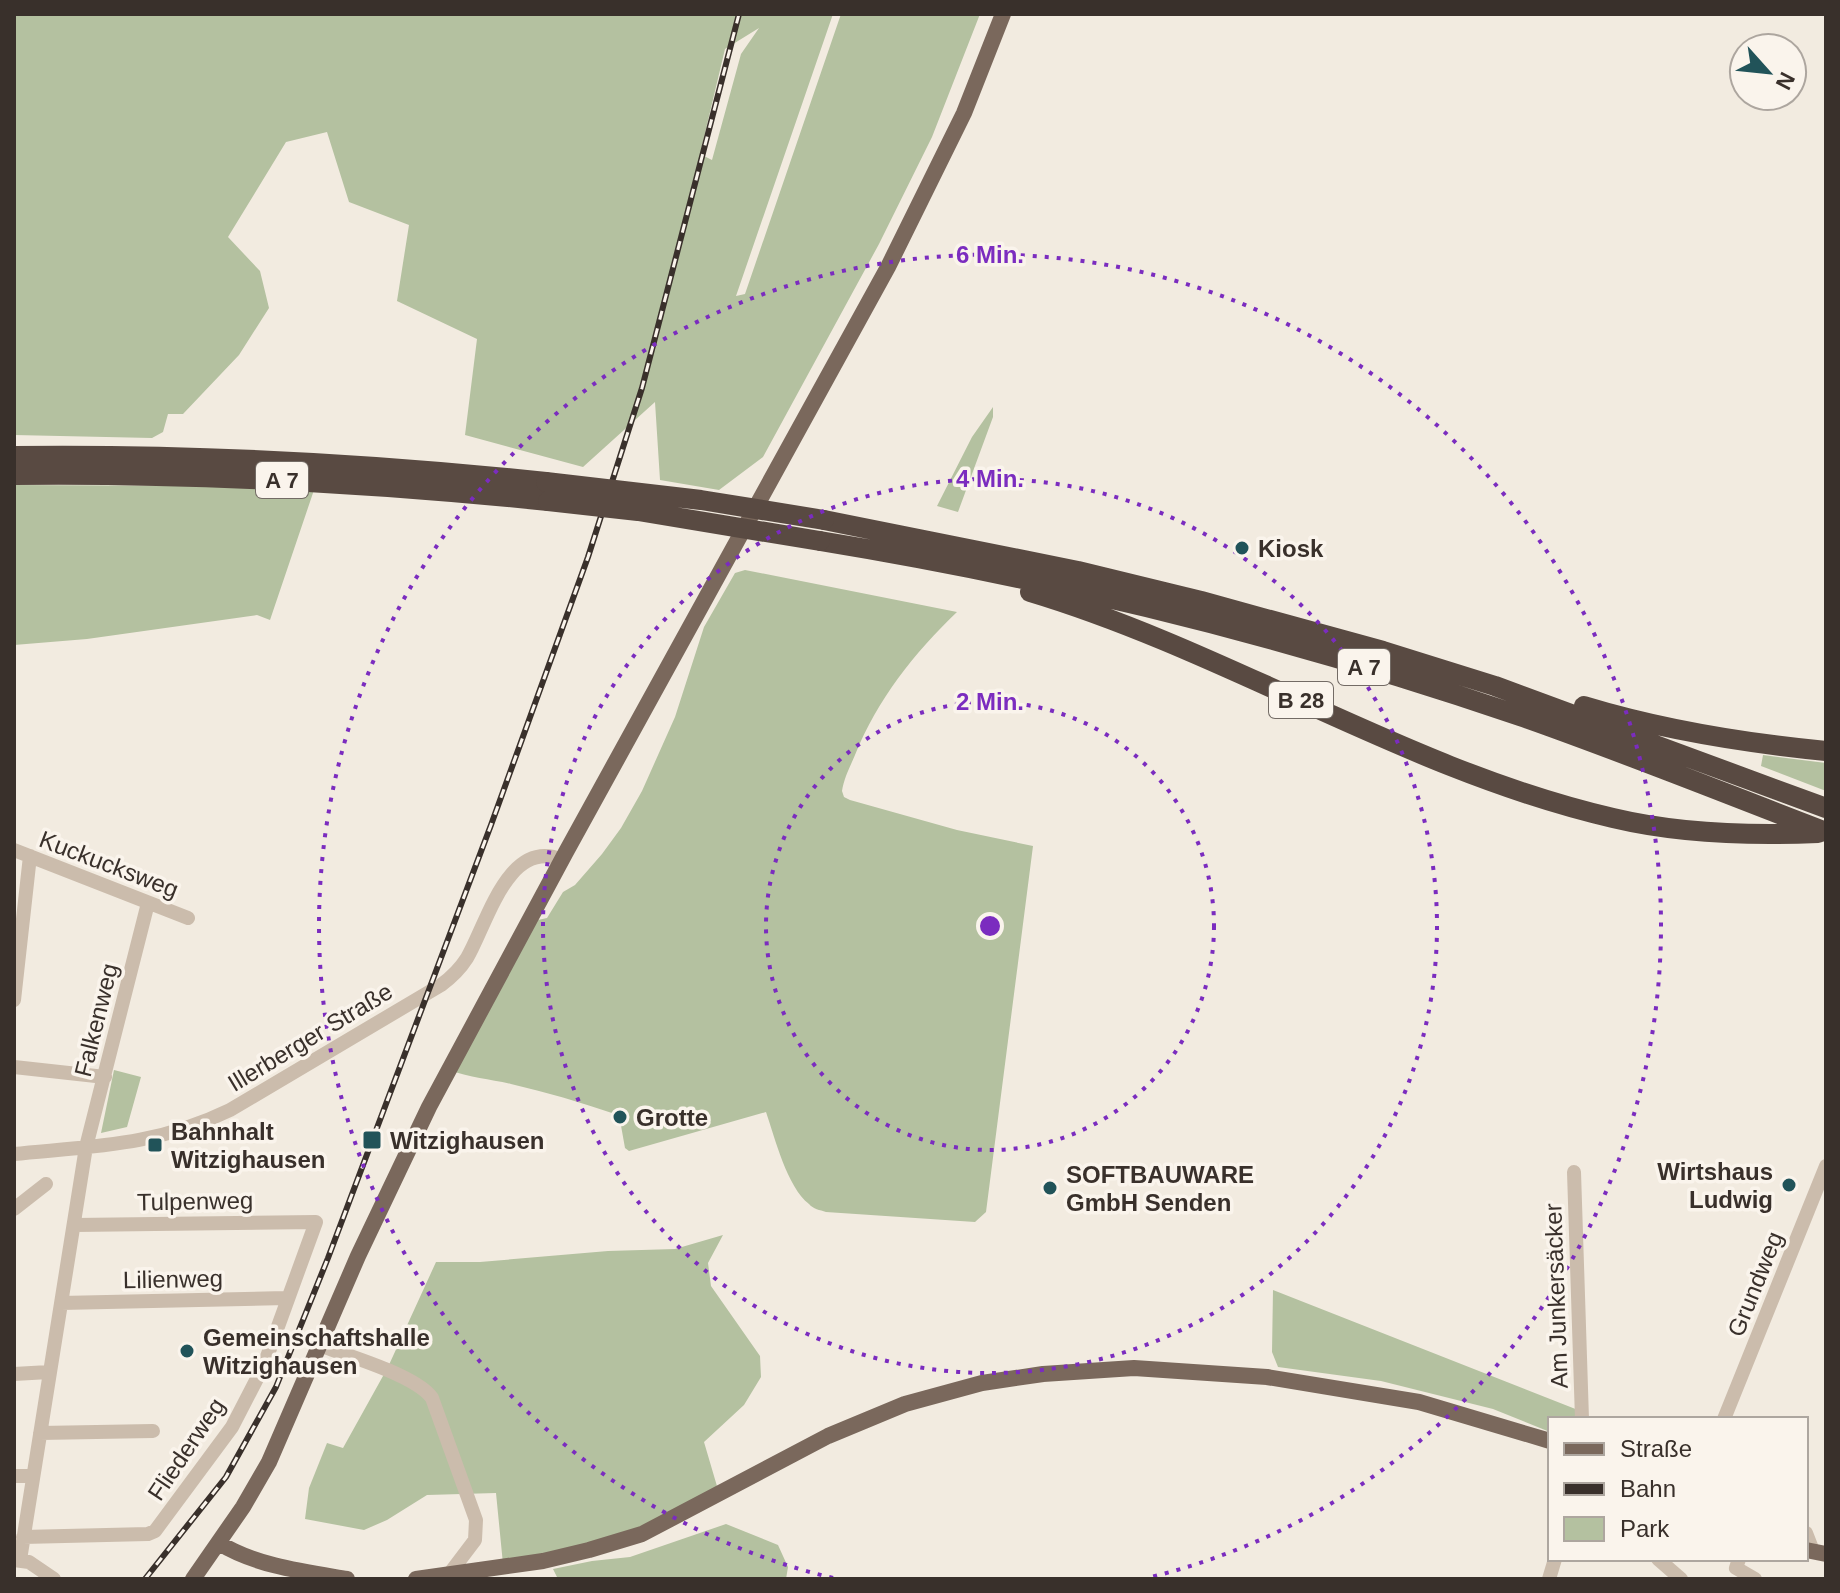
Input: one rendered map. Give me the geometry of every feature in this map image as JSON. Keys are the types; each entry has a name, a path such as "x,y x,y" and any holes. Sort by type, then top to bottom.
{"highway":[{"name":"A 7","path":"14,456 230,458 366,466 547,492 638,511 908,555 1073,589 1319,653 1518,716 1654,764 1820,830"},
{"name":"A 7","path":"14,475 289,480 701,500 824,520 1078,571 1383,651 1495,686 1822,806"},
{"name":"B 28","path":"908,555 937,567 1030,592 1116,620 1460,771 1535,797 1613,819 1665,828 1767,835 1820,830"},
{"path":"1495,686 1511,685 1672,729 1770,746 1826,751"}],"main road":[{"path":"193,1579 269,1462 358,1256 429,1107 888,267 964,113 1003,14"},
{"path":"416,1579 543,1561 642,1534 828,1436 905,1404 982,1383 1043,1374 1134,1368 1267,1377 1419,1402 1548,1440"},
{"path":"219,1543 252,1558 304,1572 347,1579"}],"street":[{"name":"Kuckucksweg","path":"14,850 188,918"},
{"name":"Illerberger Straße","path":"14,1154 155,1138 202,1124 230,1110 441,985 457,972 468,955 516,867 539,856 550,855 562,860"},
{"path":"14,999 18,926 30,856"},
{"name":"Falkenweg","path":"17,1560 86,1147 148,903"},
{"path":"14,1067 105,1077"},
{"name":"Grundweg","path":"1725,1417 1826,1166"},
{"name":"Am Junkersäcker","path":"1574,1172 1582,1417"},
{"path":"14,1209 46,1184"},
{"name":"Tulpenweg","path":"75,1225 316,1222"},
{"name":"Fliederweg","path":"23,1537 148,1534 155,1531 232,1427 264,1365 316,1222"},
{"name":"Lilienweg","path":"61,1303 286,1298"},
{"path":"321,1346 412,1381 432,1398 476,1520 475,1540 450,1573"},
{"path":"14,1374 49,1372"},
{"path":"40,1433 153,1431"},
{"path":"14,1476 33,1476"},
{"path":"17,1560 41,1569 54,1579"},
{"path":"1660,1561 1681,1579"},
{"path":"1735,1569 1755,1579"}],"green space":[{"path":"14,14 833,14 736,296 745,294 841,14 980,14 932,137 879,244 763,457 719,490 660,480 655,402 583,467 465,435 477,339 397,301 409,225 349,202 327,132 286,142 228,237 260,271 269,308 239,355 183,414 168,414 163,432 152,438 14,435","holes":["759,28 741,54 712,160 700,154 725,49"]},
{"path":"993,407 993,417 958,512 937,506 972,437"},
{"path":"14,485 314,490 270,620 257,615 87,639 14,645"},
{"path":"745,570 957,612 926,644 886,696 864,735 842,791 844,797 850,800 957,830 1033,846 986,1212 975,1222 826,1212 811,1206 788,1174 766,1112 629,1151 625,1148 620,1120 615,1114 537,1090 450,1070 529,922 547,918 563,892 575,885 621,828 642,791 675,717 704,627 735,573"},
{"path":"1763,755 1826,763 1826,791 1761,766"},
{"path":"114,1070 141,1077 127,1127 101,1133"},
{"path":"723,1235 708,1263 711,1286 760,1356 761,1377 744,1405 704,1442 719,1493 641,1533 503,1564 496,1493 427,1495 387,1520 364,1530 305,1519 309,1488 327,1443 343,1448 388,1367 436,1262 675,1249"},
{"path":"1273,1290 1578,1410 1578,1417 1548,1417 1548,1431 1493,1409 1381,1381 1278,1367 1272,1352"},
{"path":"726,1524 778,1545 788,1567 786,1579 558,1579 553,1569 630,1557"}],"railway":[{"path":"145,1579 226,1477 276,1387 328,1258 588,557 642,388 739,14"}],"place":[{"name":"Kiosk","path":"1242,548"},
{"name":"Grotte","path":"620,1117"},
{"name":"Witzighausen","path":"372,1140"},
{"name":"Bahnhalt Witzighausen","path":"155,1145"},
{"name":"Wirtshaus Ludwig","path":"1789,1185"},
{"name":"SOFTBAUWARE GmbH Senden","path":"1050,1188"},
{"name":"Gemeinschaftshalle Witzighausen","path":"187,1351"}]}
